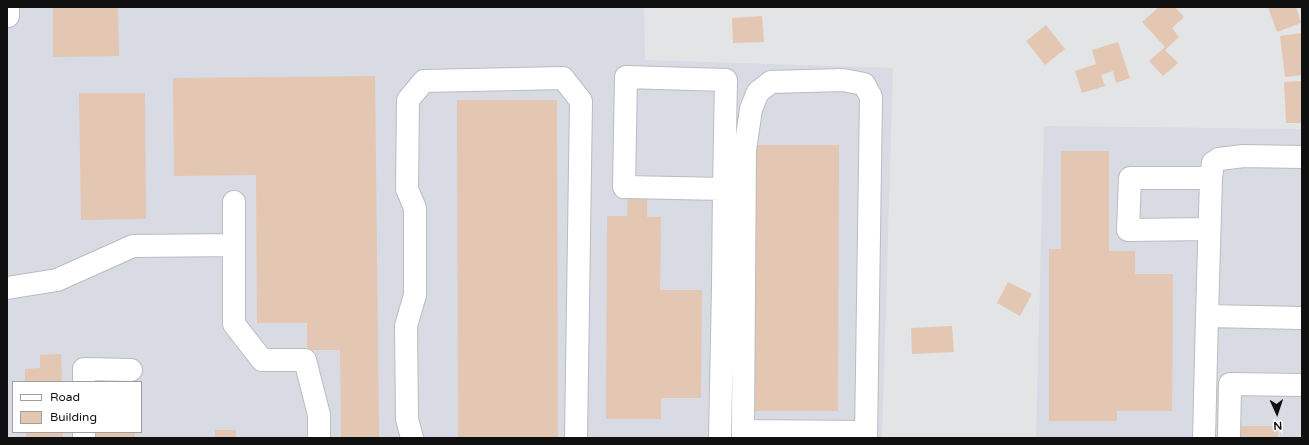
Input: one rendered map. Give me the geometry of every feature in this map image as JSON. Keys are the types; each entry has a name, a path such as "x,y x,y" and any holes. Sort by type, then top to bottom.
{"lane":[{"path":"720,438 726,80 626,77 624,187 724,189"},
{"path":"412,438 407,419 406,326 415,295 415,208 407,189 408,100 424,81 563,78 581,100 576,438"},
{"path":"843,80 864,84 871,97 866,435 743,434 745,150 751,109 758,92 772,82 843,80"},
{"path":"1204,438 1209,229 1213,162 1219,159 1244,156 1302,157"},
{"path":"1209,229 1128,230 1130,178 1211,178"},
{"path":"234,202 234,324 262,360 305,360 319,415 319,438"},
{"path":"7,288 57,280 134,246 234,245"},
{"path":"1207,316 1302,318"},
{"path":"84,381 84,369 131,370"},
{"path":"1229,438 1230,384 1302,385"}],"shaded area":[{"path":"7,7 644,7 645,60 893,68 882,438 7,438"},
{"path":"1044,126 1302,129 1302,438 1036,438"}],"building":[{"path":"53,7 118,7 119,56 53,57"},
{"path":"1159,7 1175,7 1184,17 1172,28 1179,37 1165,50 1178,63 1163,76 1149,61 1165,47 1142,22"},
{"path":"1268,7 1296,7 1301,23 1277,32"},
{"path":"762,16 764,42 733,43 732,18"},
{"path":"1046,25 1065,49 1045,65 1026,41"},
{"path":"1302,33 1302,75 1285,77 1280,36"},
{"path":"1118,42 1130,78 1116,83 1113,71 1101,75 1105,86 1082,93 1075,71 1096,64 1092,50"},
{"path":"375,76 379,437 341,437 340,350 307,350 307,323 257,323 256,175 174,176 173,78"},
{"path":"1302,81 1302,123 1286,123 1284,82"},
{"path":"79,93 145,93 146,219 81,220"},
{"path":"457,100 557,100 558,438 458,438"},
{"path":"754,145 839,145 838,411 753,411"},
{"path":"1061,151 1109,151 1109,251 1135,251 1135,274 1173,274 1172,411 1117,411 1117,421 1049,421 1049,249 1061,249"},
{"path":"628,192 647,192 647,217 661,217 660,290 702,290 701,398 661,398 661,419 606,419 607,216 627,216"},
{"path":"1008,282 1032,294 1020,316 997,303"},
{"path":"952,326 954,352 912,354 911,328"},
{"path":"61,354 62,381 25,381 25,369 40,368 40,355"},
{"path":"1239,426 1278,426 1278,438 1239,438"},
{"path":"215,430 236,430 236,438 215,438"},
{"path":"26,433 63,433 63,438 26,438"},
{"path":"91,433 135,433 135,438 91,438"}]}
